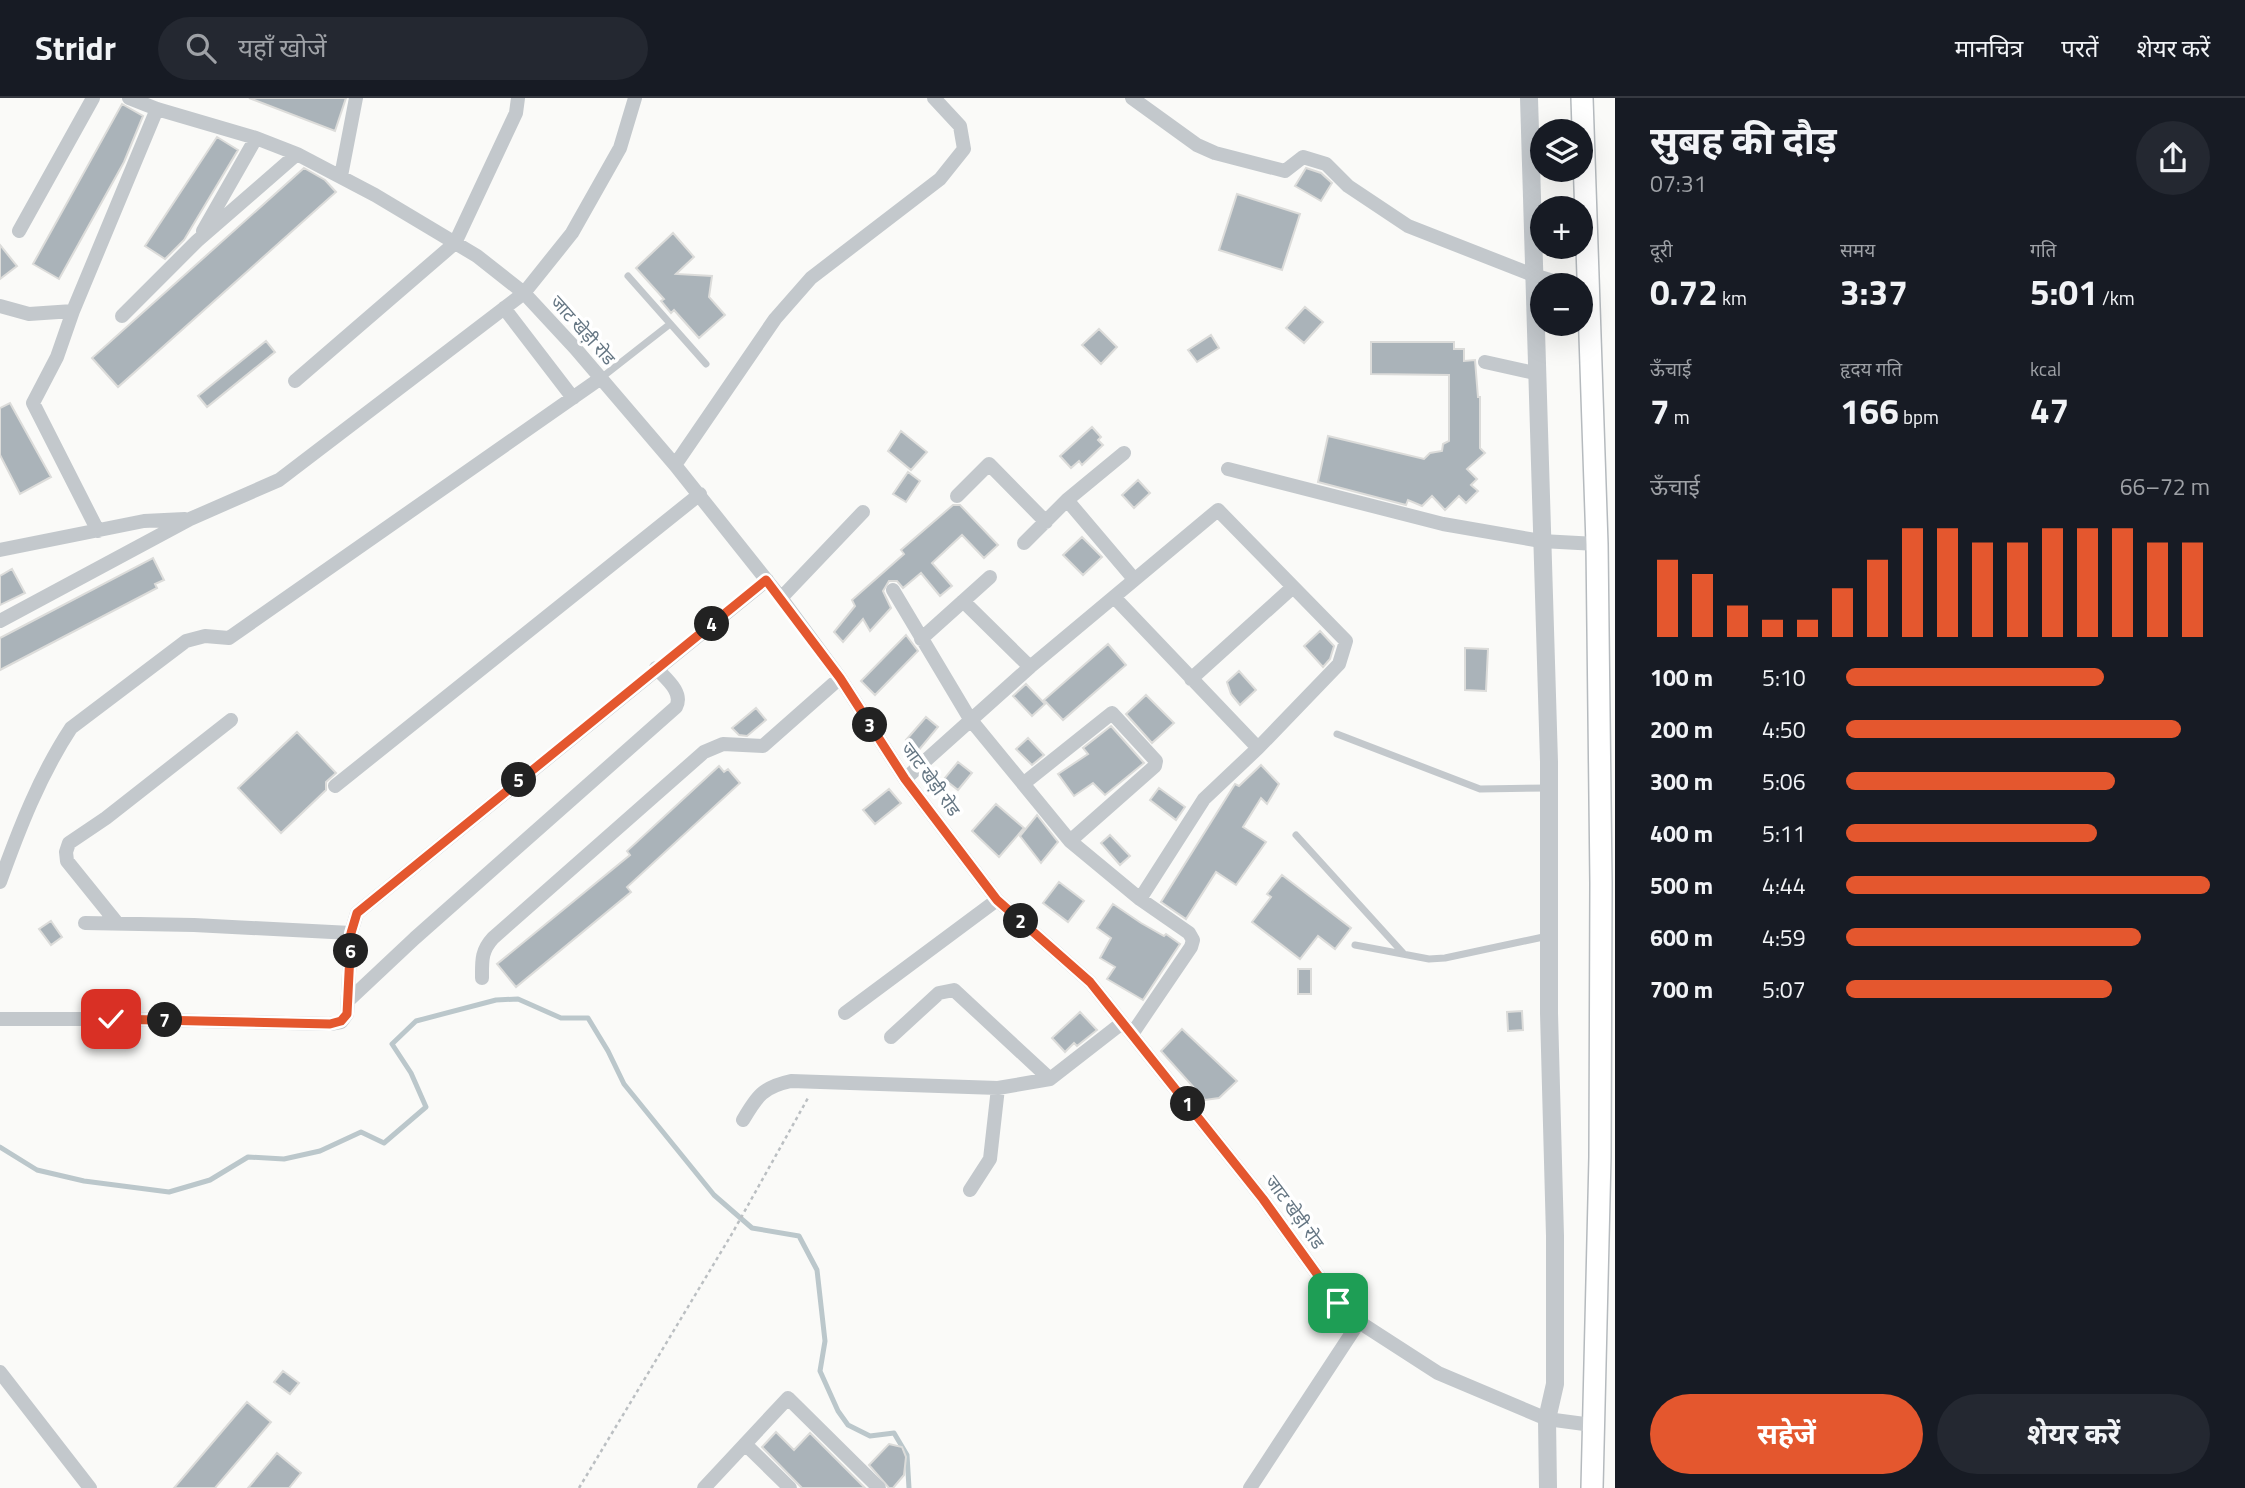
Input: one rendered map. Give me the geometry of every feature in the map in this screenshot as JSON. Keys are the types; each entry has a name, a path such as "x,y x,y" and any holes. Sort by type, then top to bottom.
{"main road":[{"path":"1580,273 1587,202 1583,98"},
{"path":"1585,336 1594,395 1601,883 1601,1130 1592,1488"}],"street":[{"path":"19,231 93,98"},
{"name":"जाट खेड़ी रोड","path":"129,98 256,138 297,154 341,176 456,243 524,293 700,494 840,678 905,779 997,900 1090,982 1263,1199 1338,1303 1359,1322 1438,1373 1547,1419 1592,1425"},
{"path":"341,176 356,98"},
{"path":"295,381 456,243 516,113 518,98"},
{"path":"0,621 190,519 279,480 524,293 572,233 620,148 635,98"},
{"path":"675,465 775,319 811,278 940,179 964,149 960,126 934,98"},
{"path":"1132,98 1197,145 1215,153 1285,171 1303,157 1326,164 1348,186 1408,226 1530,274"},
{"path":"1529,98 1533,273"},
{"path":"99,531 33,403 57,357 73,311 157,109"},
{"path":"197,241 256,138"},
{"path":"122,316 197,241 297,154"},
{"path":"0,306 29,314 73,311"},
{"path":"504,308 573,398"},
{"path":"1537,336 1548,788 1555,1384 1547,1419 1548,1488"},
{"path":"1485,362 1539,374"},
{"path":"0,882 21,826 71,728 186,641 205,636 229,638 601,378"},
{"path":"1024,543 1067,500 1124,453"},
{"path":"957,496 989,464 1046,522"},
{"path":"1228,469 1443,524 1541,541 1597,544"},
{"path":"335,786 700,494"},
{"path":"1067,500 1134,579"},
{"path":"905,779 1030,667 1218,510 1346,641 1339,664 1205,799 1140,899"},
{"path":"781,598 863,512"},
{"path":"0,550 144,521 190,519"},
{"path":"921,639 990,577"},
{"path":"0,1019 330,1024 341,1021 347,1014 351,933 357,913 766,580"},
{"path":"1191,678 1293,587"},
{"path":"893,590 970,719 1070,841 1140,899 1189,933 1193,940 1191,947 1132,1034"},
{"path":"1114,597 1258,748"},
{"path":"963,601 1030,667"},
{"path":"349,1000 415,938 676,707 679,702 678,695 656,668"},
{"path":"482,978 481,956 484,947 493,937 704,752 723,744 763,746 840,678"},
{"path":"1023,784 1112,713 1156,761 1155,766 1070,841"},
{"path":"117,923 67,861 69,843 106,818 231,720"},
{"path":"845,1013 997,900"},
{"path":"85,923 351,933"},
{"path":"891,1037 939,993 954,990 1050,1079"},
{"path":"743,1120 757,1097 775,1084 791,1080 998,1088 1050,1079 1122,1023"},
{"path":"970,1190 990,1159 998,1088"},
{"path":"1250,1488 1359,1322"},
{"path":"0,1372 90,1488"},
{"path":"704,1488 788,1398 879,1488"},
{"path":"745,1444 790,1488"}],"lane":[{"path":"628,276 706,364"},
{"path":"601,378 670,324"},
{"path":"1337,734 1480,789 1548,788"},
{"path":"1296,835 1405,954"},
{"path":"1355,945 1429,959 1549,936"}],"path":[{"path":"579,1488 733,1232 817,1083"}],"building":[{"path":"249,98 346,98 335,131"},
{"path":"122,104 143,116 124,162 59,279 33,264"},
{"path":"217,137 238,150 184,240 165,259 145,246"},
{"path":"304,168 325,180 336,192 118,387 92,358"},
{"path":"1306,168 1321,173 1332,183 1321,201 1295,186"},
{"path":"1237,194 1300,214 1282,270 1219,250"},
{"path":"673,233 694,257 676,274 712,276 709,297 725,315 699,338 674,310 671,313 661,301 664,299 636,268"},
{"path":"0,245 17,266 0,279"},
{"path":"1305,307 1323,322 1304,343 1286,328"},
{"path":"1099,329 1117,347 1101,364 1082,345"},
{"path":"1211,335 1219,348 1197,362 1188,350"},
{"path":"266,341 275,352 207,407 198,396"},
{"path":"1371,342 1454,342 1454,349 1464,349 1464,361 1475,360 1480,397 1480,448 1485,453 1467,469 1477,479 1471,485 1478,491 1466,503 1459,496 1445,510 1432,496 1422,506 1408,500 1406,505 1318,482 1328,436 1424,459 1430,453 1442,451 1443,444 1449,441 1449,375 1371,374"},
{"path":"10,403 51,477 20,494 0,455 0,408"},
{"path":"1092,427 1101,437 1098,440 1103,445 1082,465 1079,461 1071,468 1060,456"},
{"path":"901,431 927,452 911,470 888,451"},
{"path":"908,472 920,481 906,502 893,494"},
{"path":"1138,480 1150,493 1134,508 1122,495"},
{"path":"953,505 960,505 998,545 984,558 962,535 932,563 952,586 940,596 921,573 903,588 897,581 889,581 883,591 891,608 870,631 863,619 843,642 834,632 855,606 852,600 904,554 901,550"},
{"path":"1082,537 1102,557 1083,575 1063,555"},
{"path":"153,558 164,580 155,584 157,588 0,670 0,638"},
{"path":"12,569 25,593 0,605 0,576"},
{"path":"1320,631 1334,646 1330,659 1323,667 1304,646"},
{"path":"906,635 918,651 875,695 861,681"},
{"path":"1108,644 1126,665 1063,720 1044,700"},
{"path":"1465,648 1488,649 1486,691 1465,690"},
{"path":"1239,671 1256,690 1240,705 1231,694 1227,682"},
{"path":"1026,684 1045,704 1032,716 1013,696"},
{"path":"1146,695 1174,723 1152,743 1126,714"},
{"path":"756,708 766,720 747,736 739,735 732,728"},
{"path":"926,717 938,727 918,751 906,740"},
{"path":"1111,726 1144,763 1105,795 1093,783 1074,796 1058,774 1088,754 1083,748"},
{"path":"297,732 336,773 326,782 326,790 281,833 238,788"},
{"path":"1028,738 1044,755 1032,765 1016,749"},
{"path":"958,762 972,773 958,790 944,779"},
{"path":"1261,765 1279,784 1267,804 1261,798 1243,827 1266,842 1236,885 1216,872 1186,919 1161,902 1235,784 1239,786"},
{"path":"719,766 724,772 728,769 740,783 627,887 631,892 516,987 497,964 630,855 627,851"},
{"path":"1159,788 1185,807 1176,820 1150,800"},
{"path":"889,789 901,803 875,824 863,810"},
{"path":"996,804 1024,828 999,857 972,831"},
{"path":"1037,815 1058,842 1041,863 1020,836"},
{"path":"1110,835 1130,856 1120,865 1101,843"},
{"path":"1282,875 1351,928 1335,949 1318,936 1300,959 1252,922 1271,897 1267,894"},
{"path":"1059,882 1084,901 1068,922 1043,903"},
{"path":"1113,904 1180,944 1143,1000 1107,979 1115,967 1100,958 1111,938 1097,928"},
{"path":"51,921 62,937 51,945 39,929"},
{"path":"1298,969 1311,969 1311,994 1298,994"},
{"path":"1522,1011 1523,1030 1508,1031 1507,1012"},
{"path":"1080,1012 1097,1030 1077,1046 1074,1043 1065,1052 1052,1038"},
{"path":"1182,1029 1237,1081 1219,1098 1205,1100 1161,1051"},
{"path":"283,1371 299,1383 290,1394 274,1382"},
{"path":"247,1402 271,1422 215,1488 174,1488"},
{"path":"776,1432 794,1450 810,1433 865,1488 802,1488 762,1447"},
{"path":"889,1444 902,1447 906,1457 904,1475 893,1488 889,1488 869,1465"},
{"path":"277,1453 301,1473 289,1488 248,1488"}],"waterway":[{"path":"0,1147 37,1170 84,1181 169,1192 210,1180 248,1157 284,1159 320,1151 361,1132 384,1143 426,1107 411,1073 392,1044 416,1021 496,1000 518,999 561,1018 588,1018 624,1084 714,1195 752,1228 799,1236 817,1270 825,1341 820,1371 838,1411 848,1425 870,1436 894,1433 907,1455 909,1488"}],"route":[{"path":"111,1019 330,1024 341,1021 347,1014 351,933 357,913 766,580 840,678 905,779 997,900 1090,982 1263,1199 1338,1303"}]}
